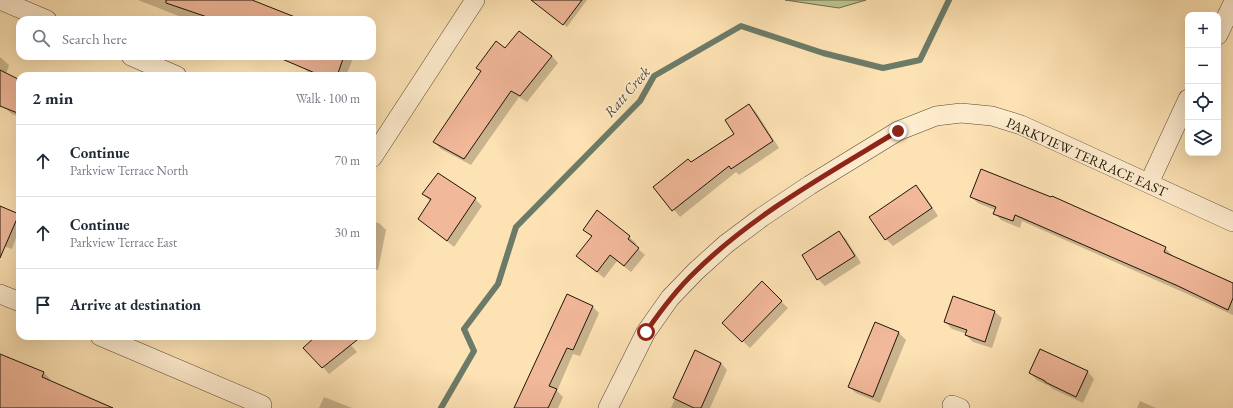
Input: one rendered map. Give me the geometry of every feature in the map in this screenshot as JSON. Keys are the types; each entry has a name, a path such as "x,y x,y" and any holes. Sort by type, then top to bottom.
{"street":[{"path":"0,0 38,16"},
{"path":"376,152 475,0"},
{"path":"1221,29 1233,3"},
{"path":"139,60 168,72"},
{"path":"1149,183 1185,105"},
{"name":"PARKVIEW TERRACE EAST","path":"608,408 646,332 670,298 696,271 726,244 762,217 810,185 898,131 936,116 961,113 992,116 1021,125 1233,222"},
{"path":"0,294 16,300"},
{"path":"109,340 261,407"}],"green space":[{"path":"785,0 866,0 839,8"}],"building":[{"path":"166,0 252,0 292,16 204,16 166,3"},
{"path":"531,0 582,0 563,25"},
{"path":"519,31 552,56 520,96 511,91 464,159 433,142 481,71 476,68 496,41 505,48"},
{"path":"284,60 343,60 338,72 313,72"},
{"path":"0,70 16,78 16,112 0,106"},
{"path":"749,104 773,141 731,169 729,166 672,211 653,187 688,159 691,162 734,134 725,120"},
{"path":"981,169 1051,197 1052,196 1166,247 1164,252 1233,283 1233,298 1228,310 1178,286 1015,215 1013,221 993,214 996,207 970,197"},
{"path":"438,173 476,198 447,241 418,219 431,199 422,194"},
{"path":"916,185 932,208 885,240 869,217"},
{"path":"0,206 16,213 16,221 0,258"},
{"path":"597,210 630,236 628,239 639,248 624,266 610,255 597,272 576,256 592,236 583,230"},
{"path":"839,231 855,256 817,280 802,255"},
{"path":"762,281 782,301 742,342 722,323"},
{"path":"567,294 593,306 573,350 567,348 549,386 557,389 548,408 514,408"},
{"path":"953,296 995,311 985,342 965,335 967,330 944,322"},
{"path":"875,322 899,332 873,397 848,387"},
{"path":"312,340 357,340 322,368 303,348"},
{"path":"1040,349 1088,371 1076,397 1029,373"},
{"path":"695,350 721,363 701,408 694,408 673,398"},
{"path":"0,354 44,372 42,377 113,408 0,408"}],"waterway":[{"name":"Ratt Creek","path":"441,408 474,351 464,329 498,284 516,227 640,101 654,76 741,26 823,53 883,68 920,60 949,0"}],"route":[{"path":"646,332 670,298 696,271 726,244 762,217 810,185 898,131"}]}
